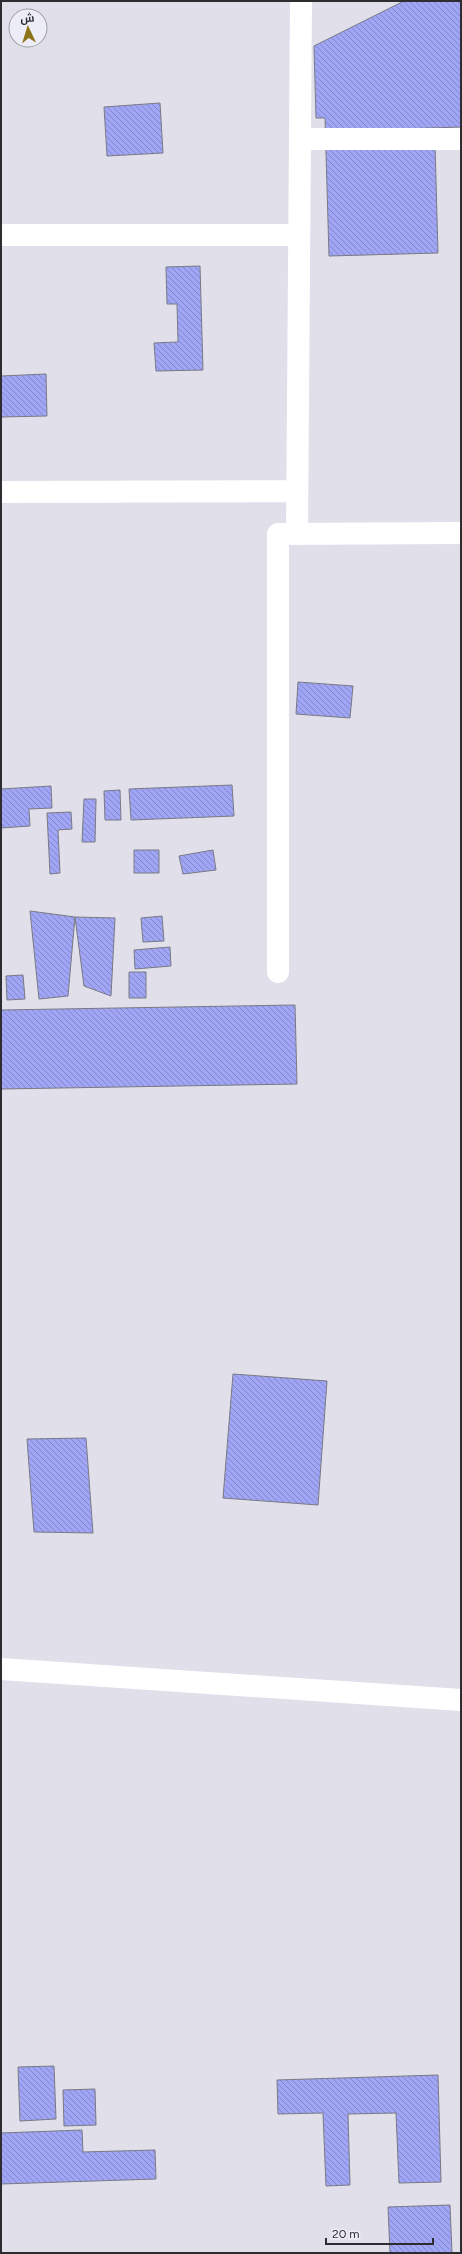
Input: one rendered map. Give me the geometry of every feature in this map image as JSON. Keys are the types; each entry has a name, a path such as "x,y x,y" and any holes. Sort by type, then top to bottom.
{"street":[{"path":"296,534 301,1"},
{"path":"300,139 461,139"},
{"path":"1,234 299,235"},
{"path":"1,492 297,491"},
{"path":"278,972 278,534 461,533"},
{"path":"1,1669 461,1700"}],"building":[{"path":"404,1 461,1 461,127 369,130 435,144 438,253 329,256 325,118 316,118 314,46"},
{"path":"160,103 163,153 107,156 104,107"},
{"path":"200,266 203,370 156,371 154,343 178,342 177,304 167,304 166,267"},
{"path":"46,374 47,416 1,417 1,376"},
{"path":"298,682 353,686 350,718 296,714"},
{"path":"232,785 234,816 131,820 129,789"},
{"path":"51,786 52,808 29,809 30,826 1,828 1,789"},
{"path":"120,790 121,820 105,820 104,791"},
{"path":"84,799 96,799 95,842 82,842"},
{"path":"71,812 72,829 58,830 60,873 50,874 47,813"},
{"path":"134,850 159,850 159,873 134,873"},
{"path":"213,850 216,870 183,874 179,856"},
{"path":"30,911 75,917 68,996 39,999"},
{"path":"162,916 164,941 143,942 141,918"},
{"path":"75,917 115,918 111,996 84,986"},
{"path":"170,947 171,966 135,969 134,950"},
{"path":"129,972 146,972 146,998 129,998"},
{"path":"23,975 25,999 7,1000 6,976"},
{"path":"295,1005 297,1084 1,1089 1,1010"},
{"path":"233,1374 327,1381 318,1505 223,1498"},
{"path":"86,1438 93,1533 34,1532 27,1439"},
{"path":"54,2066 56,2119 20,2121 18,2067"},
{"path":"438,2075 441,2182 399,2183 396,2113 348,2114 350,2185 326,2186 323,2113 278,2114 277,2080"},
{"path":"95,2089 96,2125 64,2126 63,2090"},
{"path":"82,2130 83,2152 155,2150 156,2179 1,2184 1,2133"},
{"path":"450,2205 452,2253 390,2253 388,2207"}]}
